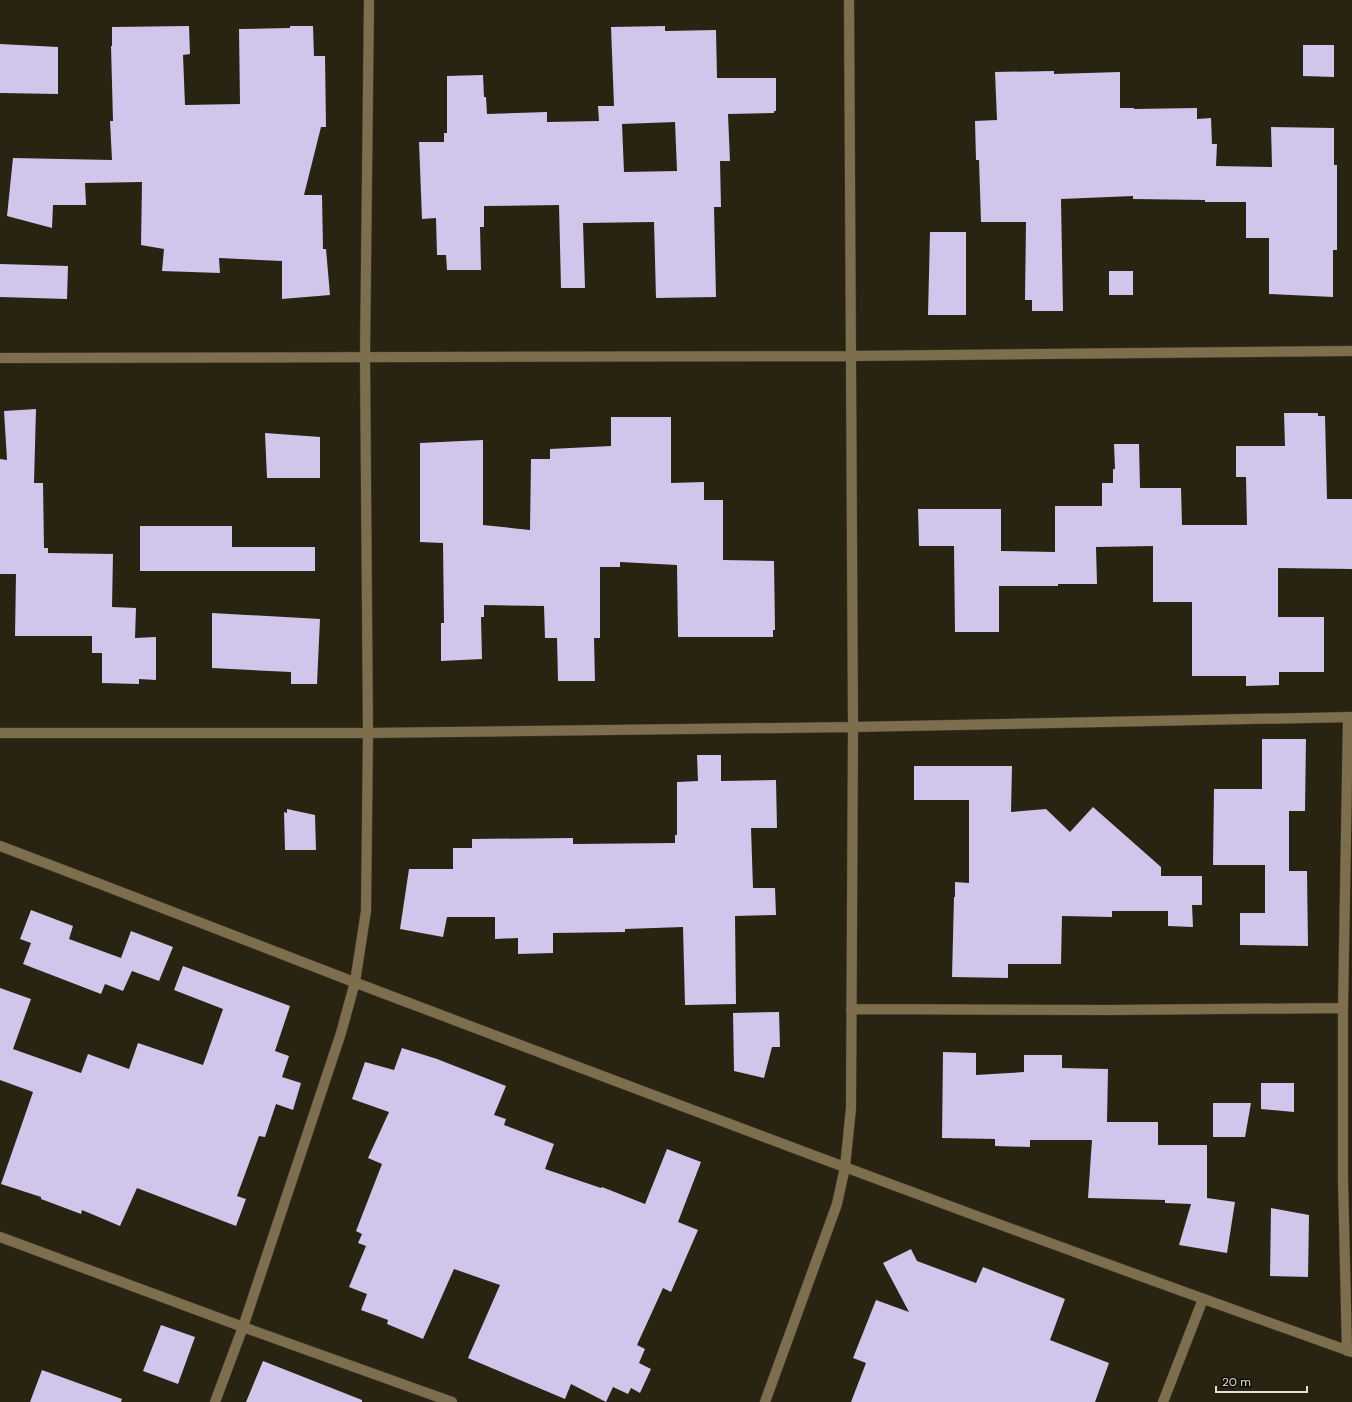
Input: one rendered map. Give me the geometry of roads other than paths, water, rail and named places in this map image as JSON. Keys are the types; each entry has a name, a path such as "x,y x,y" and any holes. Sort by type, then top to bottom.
{"street":[{"path":"215,1402 243,1327 341,1033 355,982 366,911 368,732 365,358 369,0"},
{"path":"765,1402 837,1204 845,1167 851,1108 853,727 849,0"},
{"path":"0,358 850,356 1352,352"},
{"path":"0,734 853,727 1350,717 1343,1008 1343,1180 1350,1352 845,1167 0,846"},
{"path":"851,1009 1110,1010 1343,1008"},
{"path":"0,1237 243,1327 452,1402"},
{"path":"1163,1402 1203,1299"}]}
